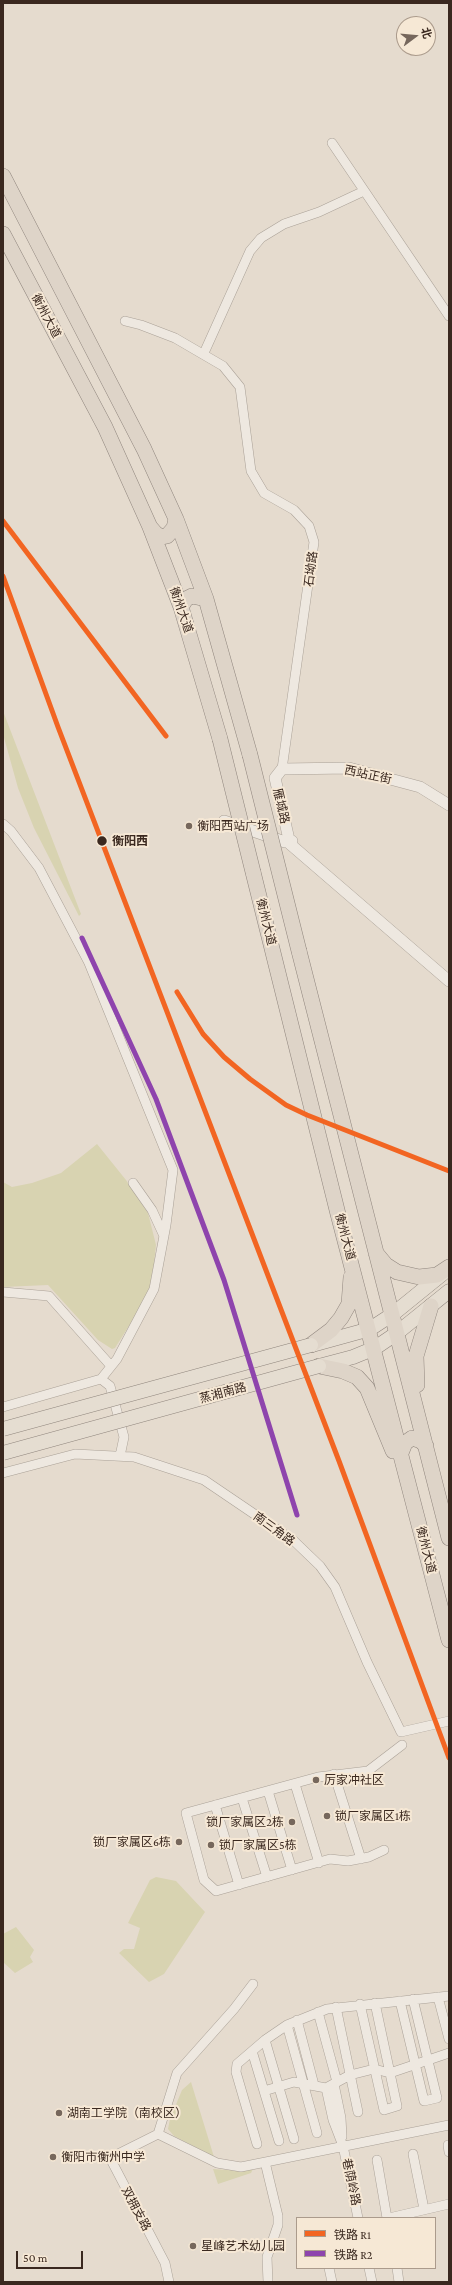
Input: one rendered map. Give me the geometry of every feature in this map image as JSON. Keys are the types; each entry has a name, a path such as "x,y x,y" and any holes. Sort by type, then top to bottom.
{"highway":[{"name":"衡州大道","path":"3,176 144,449 176,519 206,599 250,755 368,1226 393,1314 449,1538"},
{"name":"衡州大道","path":"3,234 105,427 150,527 181,607 220,739 338,1214 375,1348 449,1640"},
{"path":"150,527 156,534 162,537 167,536 174,528 176,519"},
{"path":"181,607 186,599 192,596 206,599"},
{"path":"375,1252 386,1265 397,1272 419,1278 437,1275 449,1268"},
{"path":"311,1345 331,1330 341,1318 348,1304 352,1286 351,1260"},
{"path":"417,1410 416,1356 431,1306"},
{"path":"319,1366 343,1371 357,1377 367,1388 414,1503"},
{"path":"374,1404 380,1371"},
{"path":"401,1453 405,1443 412,1438 421,1441 426,1446"}],"main road":[{"name":"蒸湘南路","path":"3,1429 370,1329 393,1314 449,1268"},
{"name":"蒸湘南路","path":"3,1453 353,1357 375,1348 397,1333 449,1291"}],"street":[{"path":"332,143 449,316"},
{"path":"204,353 250,251 262,238 284,224 319,212 364,191"},
{"name":"石坳路","path":"126,321 175,338 204,353 223,366 240,387 251,472 264,493 294,510 309,526 314,542 282,769"},
{"name":"西站正街","path":"282,769 349,768 420,787 449,805"},
{"name":"雁城路","path":"282,769 278,779 291,841"},
{"path":"224,821 285,842 291,841 449,975"},
{"path":"3,824 11,831 39,868 89,964 173,1170 164,1236 154,1289 111,1366 101,1380 3,1407"},
{"path":"291,841 290,844 449,981"},
{"path":"133,1183 152,1210 164,1236"},
{"path":"3,1292 49,1296 111,1366"},
{"path":"101,1380 110,1386 124,1437 120,1456"},
{"name":"南三角路","path":"3,1473 75,1454 134,1457 204,1480 294,1541 320,1566 335,1587 367,1662 401,1732 449,1721"},
{"path":"384,1850 361,1859 348,1861 330,1859 216,1891 204,1880 186,1814 334,1774 368,1771 402,1745"},
{"path":"334,1774 361,1859"},
{"path":"295,1784 319,1863"},
{"path":"268,1791 292,1870"},
{"path":"242,1798 267,1877"},
{"path":"215,1805 239,1885"},
{"path":"253,1984 234,2009 177,2073 158,2134 217,2163 241,2167 449,2125"},
{"path":"257,2144 236,2072 237,2064 265,2040 286,2025 318,2012 336,2007 449,1996"},
{"path":"438,1997 449,2039"},
{"path":"400,2000 414,2066 424,2101 437,2098 413,1999"},
{"path":"360,2004 384,2110 397,2106 375,2003"},
{"path":"336,2007 358,2112"},
{"path":"318,2012 336,2083 343,2146"},
{"path":"297,2020 314,2085"},
{"path":"286,2025 317,2133"},
{"path":"265,2040 294,2139"},
{"path":"252,2051 279,2141"},
{"path":"264,2091 294,2082 303,2082 326,2088 350,2075 374,2069 390,2073 414,2066 427,2059 449,2053"},
{"path":"326,2088 333,2120 343,2146"},
{"name":"双拥支路","path":"158,2134 110,2158 166,2263 169,2282"},
{"name":"巷荫岭路","path":"343,2146 358,2217"},
{"path":"413,2154 424,2209"},
{"path":"377,2160 388,2217"},
{"path":"265,2162 278,2216 278,2225 267,2257 268,2282"},
{"path":"392,2217 449,2204"},
{"path":"329,2269 332,2282"},
{"path":"369,2269 372,2282"},
{"path":"396,2269 399,2282"}],"shaded area":[{"path":"3,711 81,914 79,916 34,828 18,788 3,734"},
{"path":"97,1144 126,1180 148,1213 156,1245 152,1284 139,1310 115,1348 112,1349 98,1340 48,1285 3,1287 3,1182 12,1187 32,1183 61,1173"},
{"path":"156,1877 176,1881 205,1912 164,1974 149,1982 119,1953 124,1949 134,1949 140,1928 128,1923 150,1880"},
{"path":"16,1927 34,1950 30,1957 33,1962 15,1973 3,1962 3,1934"},
{"path":"191,2082 214,2157 174,2136 168,2129 170,2119 182,2090"},
{"path":"213,2169 242,2171 253,2169 251,2173 218,2184"}],"rail line":[{"name":"R1","path":"3,521 166,736"},
{"name":"R1","path":"3,576 58,727 339,1461 449,1758"},
{"name":"R2","path":"82,938 156,1099 224,1280 297,1515"},
{"name":"R1","path":"177,992 203,1034 224,1057 250,1079 286,1105 307,1115 449,1171"}],"place":[{"name":"衡阳西站广场","path":"189,826"},
{"name":"衡阳西","path":"102,841"},
{"name":"厉家冲社区","path":"316,1780"},
{"name":"锁厂家属区1栋","path":"327,1816"},
{"name":"锁厂家属区2栋","path":"292,1822"},
{"name":"锁厂家属区6栋","path":"179,1842"},
{"name":"锁厂家属区5栋","path":"211,1845"},
{"name":"湖南工学院（南校区）","path":"59,2113"},
{"name":"衡阳市衡州中学","path":"53,2157"},
{"name":"星峰艺术幼儿园","path":"193,2246"}]}
